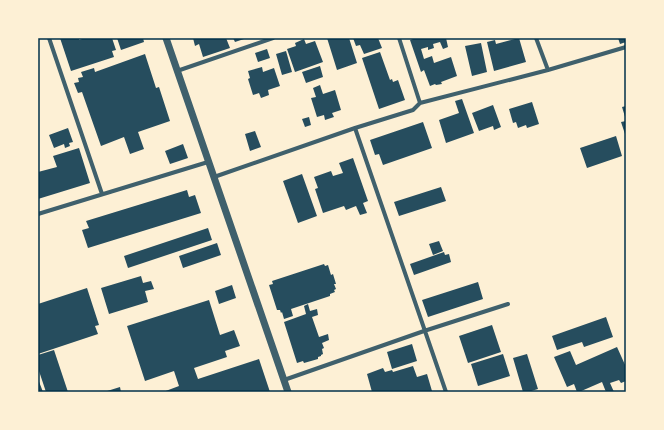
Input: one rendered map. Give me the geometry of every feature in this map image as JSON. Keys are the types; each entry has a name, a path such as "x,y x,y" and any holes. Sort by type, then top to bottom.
{"street":[{"path":"49,38 102,194"},
{"path":"166,38 288,392"},
{"path":"177,72 273,38"},
{"path":"398,38 420,103"},
{"path":"536,38 548,70"},
{"path":"214,177 355,128 413,110 420,103 548,70 626,46"},
{"path":"355,128 446,392"},
{"path":"38,214 208,162"},
{"path":"284,380 424,331 508,304"}],"building":[{"path":"60,38 79,38 79,40 85,38 112,38 116,50 112,51 114,57 71,71"},
{"path":"117,38 143,38 144,42 121,50"},
{"path":"193,38 226,38 230,48 203,57 199,44 195,46"},
{"path":"233,38 247,38 235,42"},
{"path":"327,38 349,38 357,63 337,70"},
{"path":"353,38 378,38 382,48 364,54 360,45 356,46"},
{"path":"416,38 446,38 448,47 443,49 440,42 433,44 434,48 428,50 428,47 421,49 424,59 432,56 434,63 451,57 457,76 441,82 442,84 430,86 424,70 421,72 410,40"},
{"path":"519,38 526,62 494,71 487,42 495,40 496,44"},
{"path":"618,38 626,38 626,42 620,44"},
{"path":"304,39 306,44 315,41 323,62 295,72 287,49 296,46 295,43"},
{"path":"481,43 487,72 472,76 465,46"},
{"path":"267,49 270,58 258,62 255,53"},
{"path":"286,51 292,72 282,75 276,54"},
{"path":"380,52 390,80 392,79 393,82 398,80 405,100 379,109 362,58"},
{"path":"145,54 156,88 159,87 170,121 138,132 144,149 130,154 124,137 101,146 82,92 78,93 74,83 79,82 78,78 83,77 81,72 94,68 95,72"},
{"path":"320,66 323,77 306,83 302,72"},
{"path":"262,67 263,72 274,68 280,86 268,90 269,95 261,98 259,93 253,95 248,79 250,78 248,71"},
{"path":"320,85 323,94 335,90 341,110 332,113 334,117 325,120 324,115 317,117 311,98 316,97 313,88"},
{"path":"462,99 474,133 446,143 439,120 459,113 455,101"},
{"path":"532,102 539,124 527,128 526,125 518,128 516,122 513,123 509,109"},
{"path":"493,105 501,127 494,130 493,126 479,131 472,113"},
{"path":"626,106 626,120 622,107"},
{"path":"309,117 311,125 305,127 302,119"},
{"path":"626,121 626,137 621,122"},
{"path":"423,122 432,148 383,165 379,154 375,155 370,140"},
{"path":"68,128 73,142 69,143 70,146 65,148 64,144 54,148 49,135"},
{"path":"255,131 261,147 250,151 245,134"},
{"path":"616,136 622,156 587,168 580,148"},
{"path":"183,144 188,158 170,164 165,151"},
{"path":"79,148 90,183 38,199 38,172 57,167 53,156"},
{"path":"353,158 368,201 363,203 367,213 360,215 356,206 346,210 344,206 323,213 315,189 318,188 314,177 331,171 333,176 343,173 339,163"},
{"path":"302,174 317,216 298,223 283,181"},
{"path":"441,187 446,201 399,216 394,202"},
{"path":"187,190 189,197 195,195 201,213 88,248 82,230 89,228 86,221"},
{"path":"208,228 212,240 128,268 124,256"},
{"path":"439,241 443,251 433,255 429,244"},
{"path":"217,243 221,255 183,268 179,256"},
{"path":"444,252 445,255 449,254 451,262 414,275 410,264"},
{"path":"324,264 325,266 328,265 331,275 333,274 336,284 334,284 336,289 334,290 335,292 330,294 330,296 291,309 293,316 284,319 282,312 281,313 280,310 277,310 269,285 273,284 272,281"},
{"path":"141,276 143,283 151,281 154,289 145,291 148,302 109,314 101,288"},
{"path":"478,282 483,299 428,317 422,300"},
{"path":"232,285 236,298 219,304 215,291"},
{"path":"87,288 99,325 95,326 98,334 38,354 38,304"},
{"path":"209,300 220,335 234,330 240,346 225,351 227,357 194,368 198,379 259,359 270,392 163,392 179,386 174,371 145,381 127,326"},
{"path":"308,304 310,311 317,309 318,315 312,317 319,337 328,334 329,340 322,343 324,348 322,349 323,354 318,357 318,359 304,363 303,361 297,363 284,322 306,314 304,306"},
{"path":"606,317 613,337 584,347 582,342 557,350 552,336"},
{"path":"492,325 501,352 468,363 459,336"},
{"path":"412,344 417,361 392,369 387,352"},
{"path":"617,347 626,367 626,381 621,383 619,380 610,383 614,392 606,392 602,382 579,392 577,392 574,384 567,387 554,357 570,351 576,365"},
{"path":"54,350 68,392 46,392 38,368 38,355"},
{"path":"503,354 510,376 478,386 471,364"},
{"path":"527,354 538,389 523,392 513,358"},
{"path":"413,366 417,377 427,374 432,391 372,392 367,374 383,368 385,372 392,370 393,372"},
{"path":"38,379 43,392 38,392"},
{"path":"120,387 121,392 104,392"}]}
